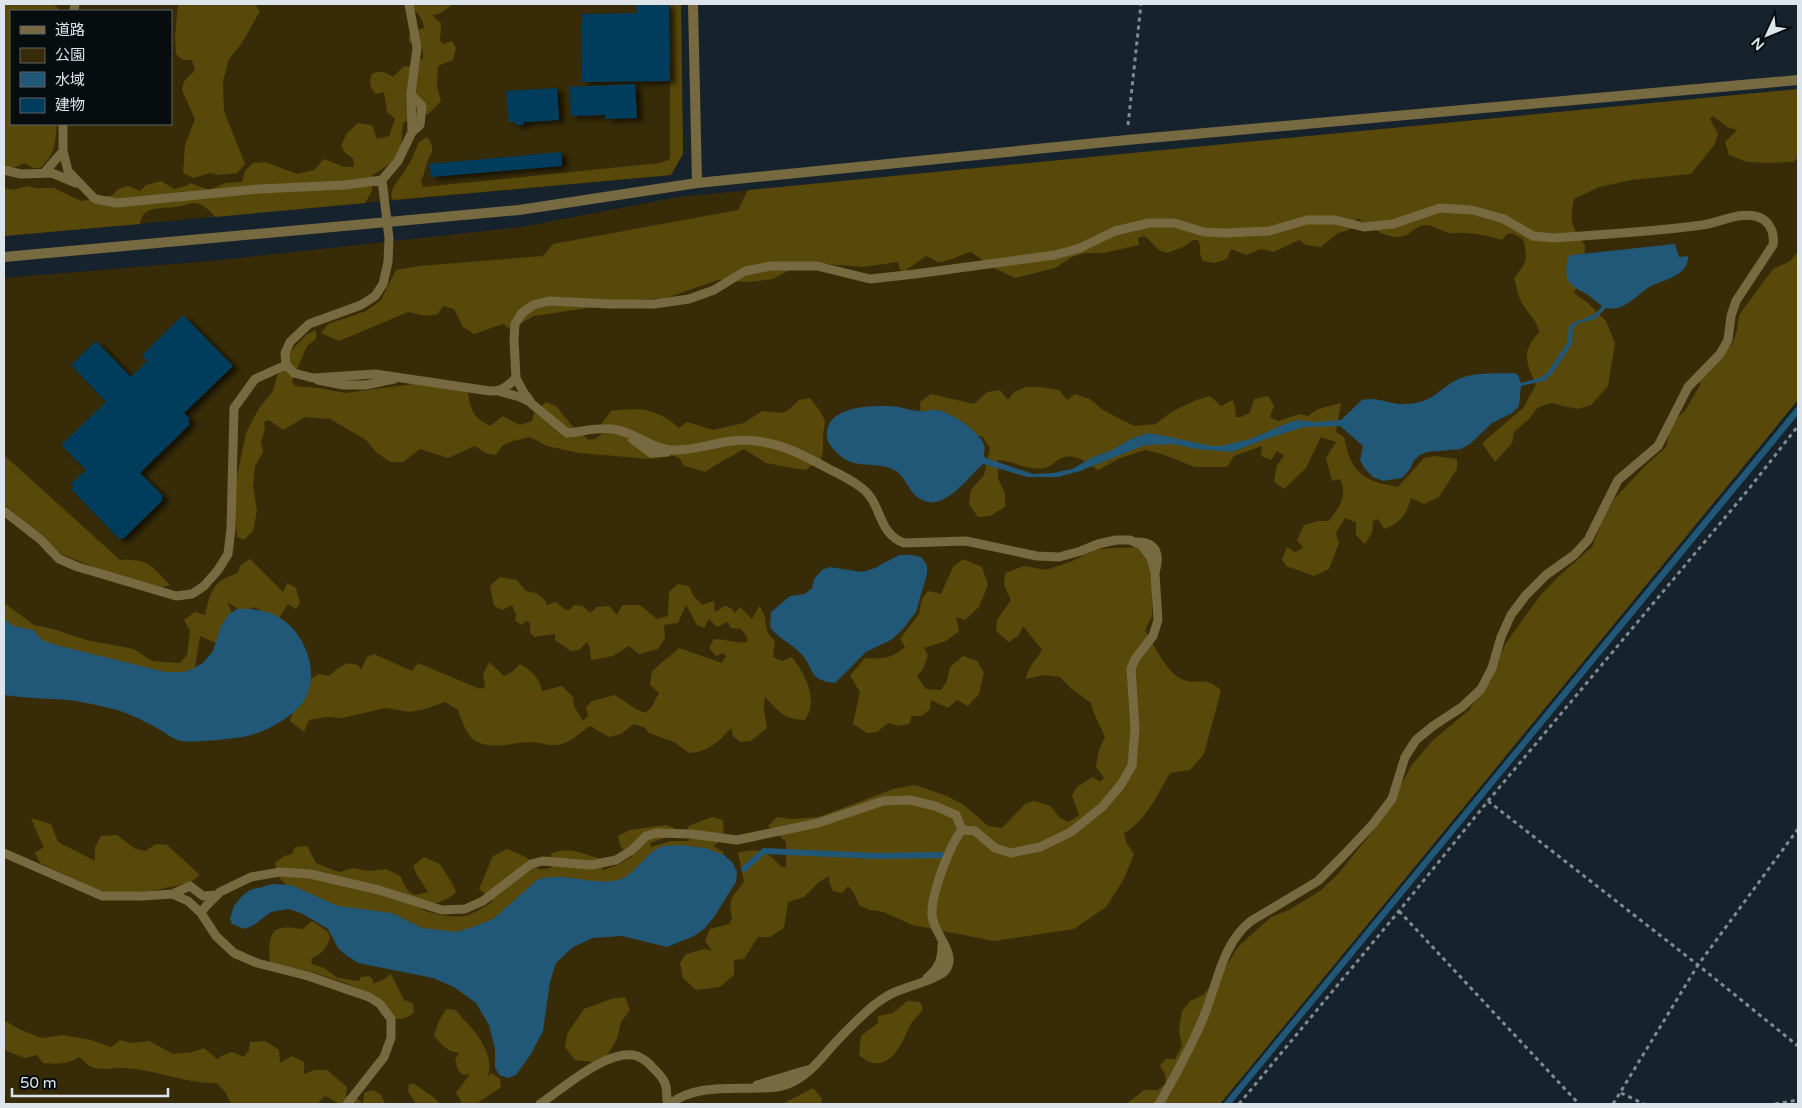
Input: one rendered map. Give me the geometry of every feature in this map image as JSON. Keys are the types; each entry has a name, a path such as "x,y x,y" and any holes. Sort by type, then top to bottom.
{"street":[{"path":"693,4 697,183"},
{"path":"4,257 519,210 697,183 1127,140 1798,80"}],"lane":[{"path":"63,125 63,151 68,171 95,199 116,203 259,189 346,185 382,180 398,161 412,132 412,95 417,48 409,4"},
{"path":"44,173 63,151"},
{"path":"4,170 21,174 52,173 80,185"},
{"path":"202,913 217,895 251,877 280,872 310,874 379,890 442,910 465,909 483,901 531,864 543,861 592,865 616,860 632,850 646,836 656,833 691,834 736,840 818,823 882,801 910,800 935,806 956,814 995,848 1011,853 1040,847 1071,832 1102,808 1120,786 1132,766 1135,728 1131,669 1135,659 1153,636 1158,620 1155,574 1151,558 1141,545 1130,540 1116,540 1059,556 1037,556 966,541 904,543 895,540 887,532 872,498 860,486 799,452 770,442 752,440 731,441 693,450 672,450 657,447 613,429 567,433 532,404 520,397 498,392 375,374 313,378 294,373 286,365 284,353 290,342 309,324 361,305 375,296 383,284 388,262 389,238 382,180"},
{"path":"532,404 516,378 514,340 516,324 522,313 533,305 549,301 654,304 689,299 714,290 745,271 771,266 816,266 870,279 1054,255 1080,248 1114,231 1149,223 1174,223 1204,232 1226,233 1269,231 1307,220 1335,220 1364,227 1393,224 1440,208 1472,210 1504,219 1533,236 1553,238 1703,225 1744,215 1756,216 1764,220 1774,236 1773,245 1736,301 1731,316 1728,340 1720,354 1688,387 1658,446 1618,480 1588,540 1574,555 1546,576 1526,595 1512,615 1501,637 1492,668 1481,689 1462,707 1416,740 1405,757 1392,798 1373,824 1318,881 1250,921 1234,938 1225,955 1202,1022 1170,1085 1158,1104"},
{"path":"4,511 41,540 59,559 78,567 176,596 192,594 204,586 218,570 228,554 232,529 234,408 255,379 286,365"},
{"path":"498,392 511,384 516,378"},
{"path":"956,814 962,830"},
{"path":"962,830 975,831"},
{"path":"666,1085 668,1104 684,1095 716,1088 774,1088 786,1085 800,1078 812,1068 874,1006 892,993 924,980 940,976 950,964 948,954 932,917 934,896 948,854 962,830"},
{"path":"4,853 102,896 172,894 190,886 203,896 217,895"},
{"path":"172,894 188,901 202,913 216,936 234,953 257,963 308,976 370,997 380,1004 391,1018 391,1038 384,1057 347,1104"},
{"path":"540,1104 589,1070 612,1058 625,1055 638,1056 651,1065 666,1085 684,1095"}],"path":[{"path":"1127,140 1141,4"},
{"path":"1239,1104 1488,801 1748,490 1798,426"},
{"path":"1488,801 1698,965 1798,1046"},
{"path":"1613,1104 1698,965 1798,829"},
{"path":"1399,911 1579,1104"},
{"path":"1620,1093 1644,1104"},
{"path":"1775,1104 1798,1100"}],"green space":[{"path":"4,4 681,4 683,154 671,175 4,236"},
{"path":"1798,89 1798,400 1220,1104 4,1104 4,278 221,260 521,227 678,197"}],"shaded area":[{"path":"4,4 54,4 59,10 10,10 10,125 57,125 52,153 40,168 33,168 25,163 13,168 4,165"},
{"path":"178,4 255,4 260,11 242,43 229,59 223,81 224,111 245,164 237,173 218,175 210,173 194,178 183,173 185,145 195,119 182,90 184,81 195,70 192,60 183,60 176,54 175,36"},
{"path":"412,4 453,4 441,13 432,15 441,23 440,41 444,44 452,41 456,48 453,60 438,66 437,87 441,101 428,114 404,122 402,143 399,151 390,163 372,175 372,191 365,203 215,217 204,206 193,203 153,209 144,214 140,224 4,236 4,188 13,190 28,186 54,188 81,201 113,195 118,189 129,186 140,191 146,185 161,181 174,189 190,183 209,190 225,183 242,182 245,171 253,163 265,162 297,174 314,170 324,159 344,167 354,167 353,158 346,154 341,146 347,133 358,123 372,125 377,139 389,136 395,119 387,112 384,92 376,94 372,89 370,82 372,74 382,72 393,77 403,67 409,66 423,58 422,47 409,42 409,36 417,30 424,28 422,20"},
{"path":"670,4 681,4 683,154 671,175 393,200 391,196 393,188 411,161 419,142 427,137 432,149 421,181 423,187 660,163 670,159"},
{"path":"1798,89 1798,157 1793,162 1747,162 1729,155 1725,142 1737,130 1727,127 1713,116 1710,119 1718,134 1715,144 1691,174 1632,180 1599,187 1574,199 1572,219 1574,229 1585,245 1583,274 1574,293 1589,304 1606,321 1615,343 1608,386 1591,405 1578,409 1550,403 1537,408 1530,418 1514,432 1512,443 1495,462 1482,443 1523,408 1536,385 1528,364 1527,352 1529,346 1539,333 1536,323 1518,295 1514,278 1524,264 1526,251 1523,239 1512,233 1507,234 1502,240 1474,234 1448,233 1433,226 1424,225 1406,235 1393,237 1380,233 1357,218 1349,230 1338,233 1321,247 1306,245 1299,240 1274,252 1261,249 1246,255 1231,249 1227,259 1215,263 1203,261 1198,240 1193,240 1183,247 1167,253 1159,250 1145,236 1138,238 1139,245 1104,253 1085,253 1072,257 1055,268 1015,278 994,268 971,252 942,262 926,256 905,271 900,270 898,262 863,267 804,262 773,279 750,282 718,280 666,298 615,301 588,308 534,316 510,329 503,324 474,334 463,327 454,309 443,306 438,314 426,316 408,312 339,341 321,333 328,324 366,311 381,300 396,270 420,266 543,256 553,244 738,210 748,190"},
{"path":"1798,252 1798,400 1220,1104 1126,1104 1144,1090 1158,1090 1166,1083 1165,1074 1160,1066 1166,1059 1175,1059 1182,1046 1179,1030 1182,1011 1190,1001 1203,995 1222,973 1238,947 1271,917 1289,910 1320,891 1339,873 1385,816 1411,766 1432,741 1469,710 1480,693 1491,681 1506,643 1539,597 1559,576 1592,547 1614,499 1666,447 1669,434 1676,419 1685,411 1700,385 1700,379 1733,343 1739,315 1773,269 1790,261"},
{"path":"316,330 316,339 307,346 292,381 295,386 345,393 413,384 468,391 473,412 490,426 503,416 520,425 532,421 534,413 546,402 556,406 573,427 589,440 595,439 602,434 602,423 611,411 642,409 659,415 679,428 687,422 713,430 744,423 762,411 780,413 787,411 799,400 810,398 825,421 821,460 805,470 766,463 744,449 705,472 684,466 680,459 674,456 650,459 579,453 547,446 530,437 502,446 496,455 485,453 475,446 448,458 420,449 403,462 390,462 376,452 366,440 330,419 305,417 283,430 269,420 264,422 265,428 261,443 263,452 255,466 253,486 257,511 253,531 244,540 237,537 234,490 246,433 258,410 273,391 277,376 291,351 306,335"},
{"path":"1026,387 1059,390 1067,400 1075,394 1090,399 1103,410 1134,426 1156,424 1171,412 1196,400 1210,396 1221,406 1233,400 1236,417 1241,417 1250,413 1254,399 1268,396 1274,406 1270,417 1278,421 1300,414 1308,416 1318,409 1341,403 1336,432 1344,437 1350,459 1360,473 1367,478 1398,487 1424,458 1435,456 1457,459 1457,469 1439,497 1424,504 1411,498 1402,518 1384,529 1378,519 1373,521 1372,533 1365,544 1356,535 1356,522 1345,518 1336,533 1339,543 1329,569 1314,576 1286,566 1282,559 1287,547 1295,552 1303,548 1297,540 1304,525 1319,521 1329,521 1343,497 1340,479 1332,481 1326,458 1336,442 1321,437 1306,468 1284,489 1274,482 1277,465 1284,456 1277,451 1271,460 1261,456 1262,446 1234,456 1227,467 1195,467 1162,454 1145,450 1120,458 1098,470 1072,456 1062,458 1047,467 1039,469 998,460 998,479 1005,493 1005,507 990,516 978,517 969,504 971,490 984,475 990,448 983,437 921,419 920,402 931,394 974,404 987,392 1000,390 1008,400 1014,392"},
{"path":"4,455 120,560 137,560 149,565 170,585 160,588 104,571 61,554 4,504"},
{"path":"1136,547 1147,560 1152,583 1152,616 1145,630 1157,651 1167,666 1178,677 1184,680 1211,683 1221,690 1204,754 1190,770 1170,773 1145,814 1132,828 1124,833 1126,842 1134,854 1124,879 1106,907 1074,929 994,941 912,925 884,912 869,910 859,905 854,893 848,886 842,893 833,891 829,876 819,882 804,897 788,902 784,928 770,937 758,937 744,959 734,960 734,975 720,987 696,990 683,978 680,963 686,954 704,949 712,951 705,941 710,929 729,924 732,919 730,907 732,899 744,882 738,853 751,850 762,852 771,857 781,867 786,867 786,842 768,826 777,817 792,819 819,817 893,789 915,785 947,796 964,805 988,826 1002,828 1025,804 1034,801 1050,806 1060,818 1069,822 1079,815 1072,795 1078,786 1093,777 1100,782 1104,778 1096,767 1099,750 1105,737 1091,703 1073,690 1060,677 1044,675 1026,679 1027,674 1042,650 1023,626 1019,635 1009,642 996,631 997,620 1011,600 1004,585 1005,573 1024,566 1046,570 1070,562 1097,549"},
{"path":"250,559 283,592 287,583 296,588 300,603 296,609 288,604 278,620 254,607 243,612 227,602 236,622 222,646 200,636 194,673 176,689 78,666 4,622 4,603 34,625 86,640 134,649 152,661 180,663 187,655 190,631 184,620 195,612 205,615 214,588 229,576 238,573 240,566"},
{"path":"963,559 982,567 988,585 979,607 965,620 956,617 959,631 946,641 924,648 928,655 923,669 917,676 926,689 941,690 947,681 950,667 963,656 977,661 984,673 979,694 968,706 957,700 948,708 931,700 930,709 922,716 912,716 909,724 898,726 888,723 877,732 867,733 853,724 860,692 850,676 865,658 886,657 895,654 905,647 900,639 919,614 922,599 928,591 941,594 953,567"},
{"path":"500,577 517,580 526,591 541,596 547,605 556,602 566,610 570,610 574,605 583,606 590,613 597,607 609,606 617,615 622,605 640,605 657,619 668,616 669,592 678,584 689,586 693,595 702,605 714,601 715,612 725,606 731,608 735,613 740,607 752,619 759,606 763,611 768,632 775,641 773,657 782,661 792,657 807,681 811,702 808,715 805,720 786,716 778,711 765,697 764,710 767,728 751,741 740,742 733,736 731,728 708,748 689,753 674,742 649,733 645,728 634,724 621,734 609,737 590,726 571,740 557,745 524,742 488,745 471,737 464,726 458,710 445,702 410,712 386,708 342,718 327,717 309,720 304,732 290,721 308,680 319,674 329,676 348,663 358,665 361,670 367,657 374,654 412,671 418,663 480,689 485,687 483,675 489,662 504,676 512,672 520,664 534,675 542,691 562,686 573,697 574,706 583,721 588,716 586,707 592,701 615,695 645,713 651,708 659,693 650,685 652,671 679,648 722,663 726,656 723,653 716,656 709,648 714,639 747,642 747,637 741,629 731,628 728,622 717,627 709,619 704,628 697,625 686,605 678,623 664,625 665,638 658,649 639,654 629,646 613,656 591,660 590,648 587,642 579,650 571,651 555,640 555,634 534,637 530,633 530,623 526,621 522,625 515,621 516,614 512,605 503,610 494,606 490,586"},
{"path":"712,817 723,820 722,838 713,846 724,852 722,858 655,870 457,940 370,918 292,892 279,877 275,863 284,856 292,854 295,847 307,846 316,863 340,872 353,868 369,871 386,869 400,876 408,891 415,895 428,892 413,866 424,857 440,864 456,892 447,899 437,903 415,905 439,915 465,916 476,912 493,901 479,889 493,856 507,849 527,858 539,869 551,868 551,854 564,850 601,859 603,870 632,857 620,846 618,836 629,830 666,825 674,828 670,836 650,843 651,847 671,841 689,841 688,826"},
{"path":"31,818 51,824 58,842 95,861 95,847 101,836 117,835 134,848 145,851 156,844 167,845 200,875 190,883 151,891 114,893 99,891 40,863 35,853 44,847"},
{"path":"312,921 328,932 330,938 323,951 311,959 312,964 324,968 338,978 359,981 361,977 369,976 373,980 373,984 391,974 404,1000 413,1003 414,1012 406,1018 396,1019 383,1003 355,988 313,973 270,963 271,937 277,929 303,929"},
{"path":"625,997 630,1010 621,1022 617,1039 606,1057 593,1062 575,1060 565,1047 567,1034 584,1009 611,999"},
{"path":"907,1001 920,1002 923,1008 911,1024 893,1056 881,1063 873,1063 859,1055 861,1036 878,1023 878,1016 893,1013"},
{"path":"446,1009 456,1011 479,1037 489,1060 488,1076 492,1073 500,1079 501,1087 476,1104 460,1104 461,1101 456,1093 470,1074 463,1075 458,1070 455,1060 459,1053 444,1047 434,1035"},
{"path":"4,1020 19,1029 41,1038 64,1035 91,1040 111,1047 120,1040 133,1043 149,1041 173,1054 192,1052 204,1048 217,1059 232,1052 244,1057 249,1050 250,1042 265,1041 279,1050 280,1063 292,1056 304,1062 304,1074 314,1070 327,1070 347,1087 346,1096 358,1099 363,1104 340,1104 325,1096 317,1104 231,1104 226,1093 217,1083 205,1083 138,1069 99,1069 91,1066 79,1057 66,1063 43,1063 37,1055 25,1058 4,1050"},
{"path":"409,1084 414,1084 440,1104 416,1104 408,1091"},
{"path":"813,1088 822,1098 821,1104 782,1104"},
{"path":"373,1090 380,1094 386,1104 363,1104 364,1093"}],"water":[{"path":"1675,244 1679,257 1688,256 1687,263 1680,272 1669,279 1651,286 1625,305 1613,309 1606,308 1595,319 1579,323 1573,328 1572,344 1552,374 1544,381 1521,386 1519,406 1512,413 1492,423 1471,443 1461,449 1427,452 1420,455 1414,460 1410,469 1402,478 1383,481 1373,477 1360,460 1363,446 1340,426 1304,427 1232,452 1197,449 1173,444 1145,445 1080,471 1058,477 1027,477 983,464 951,495 942,500 932,502 923,500 913,493 902,477 888,467 855,463 843,458 833,450 827,439 830,422 846,411 857,408 890,406 916,411 937,410 957,418 971,428 984,445 984,456 986,458 1033,474 1052,473 1072,469 1131,439 1148,433 1211,446 1221,446 1250,439 1298,420 1314,422 1341,420 1362,400 1366,399 1396,404 1422,402 1453,382 1467,376 1514,373 1518,375 1521,383 1540,378 1547,373 1567,343 1569,326 1595,314 1602,306 1569,282 1566,274 1568,257 1571,255"},
{"path":"1798,405 1798,415 1761,460 1231,1104 1223,1104"},
{"path":"899,555 921,557 927,565 927,574 916,612 903,629 891,640 866,652 835,683 819,679 815,676 804,658 770,627 771,612 790,596 805,594 812,588 814,579 822,570 830,567 862,572 875,568"},
{"path":"237,609 268,612 286,622 301,640 310,662 310,684 303,702 288,716 260,732 228,739 181,741 139,719 113,709 76,701 4,695 4,618 13,626 33,630 42,640 56,645 165,672 184,672 203,663 213,651 221,626 228,615"},
{"path":"679,845 705,848 724,855 732,862 737,872 736,882 714,917 705,928 694,936 667,947 622,936 593,938 573,947 556,963 550,982 543,1031 531,1054 516,1075 508,1078 499,1075 495,1067 495,1049 489,1025 476,1003 454,987 433,978 358,963 338,948 328,929 301,913 288,909 271,912 254,925 245,929 232,924 230,918 234,906 250,890 273,884 291,885 338,906 392,913 422,928 456,932 493,919 537,880 547,877 600,882 621,879 631,873 655,850 662,846"}],"building":[{"path":"636,4 669,4 670,81 582,82 581,14 637,13"},
{"path":"635,84 637,118 605,119 605,115 571,116 569,87"},
{"path":"557,88 559,120 524,122 524,125 515,125 515,122 509,122 506,91"},
{"path":"561,152 562,166 431,177 429,164"},
{"path":"183,315 233,366 184,413 190,419 188,422 190,424 140,473 163,496 161,498 163,500 123,539 121,537 120,540 71,489 74,487 71,484 86,470 61,445 106,402 71,365 96,341 131,377 147,361 142,355"}],"waterway":[{"path":"744,869 764,851 876,856 942,855"}]}
